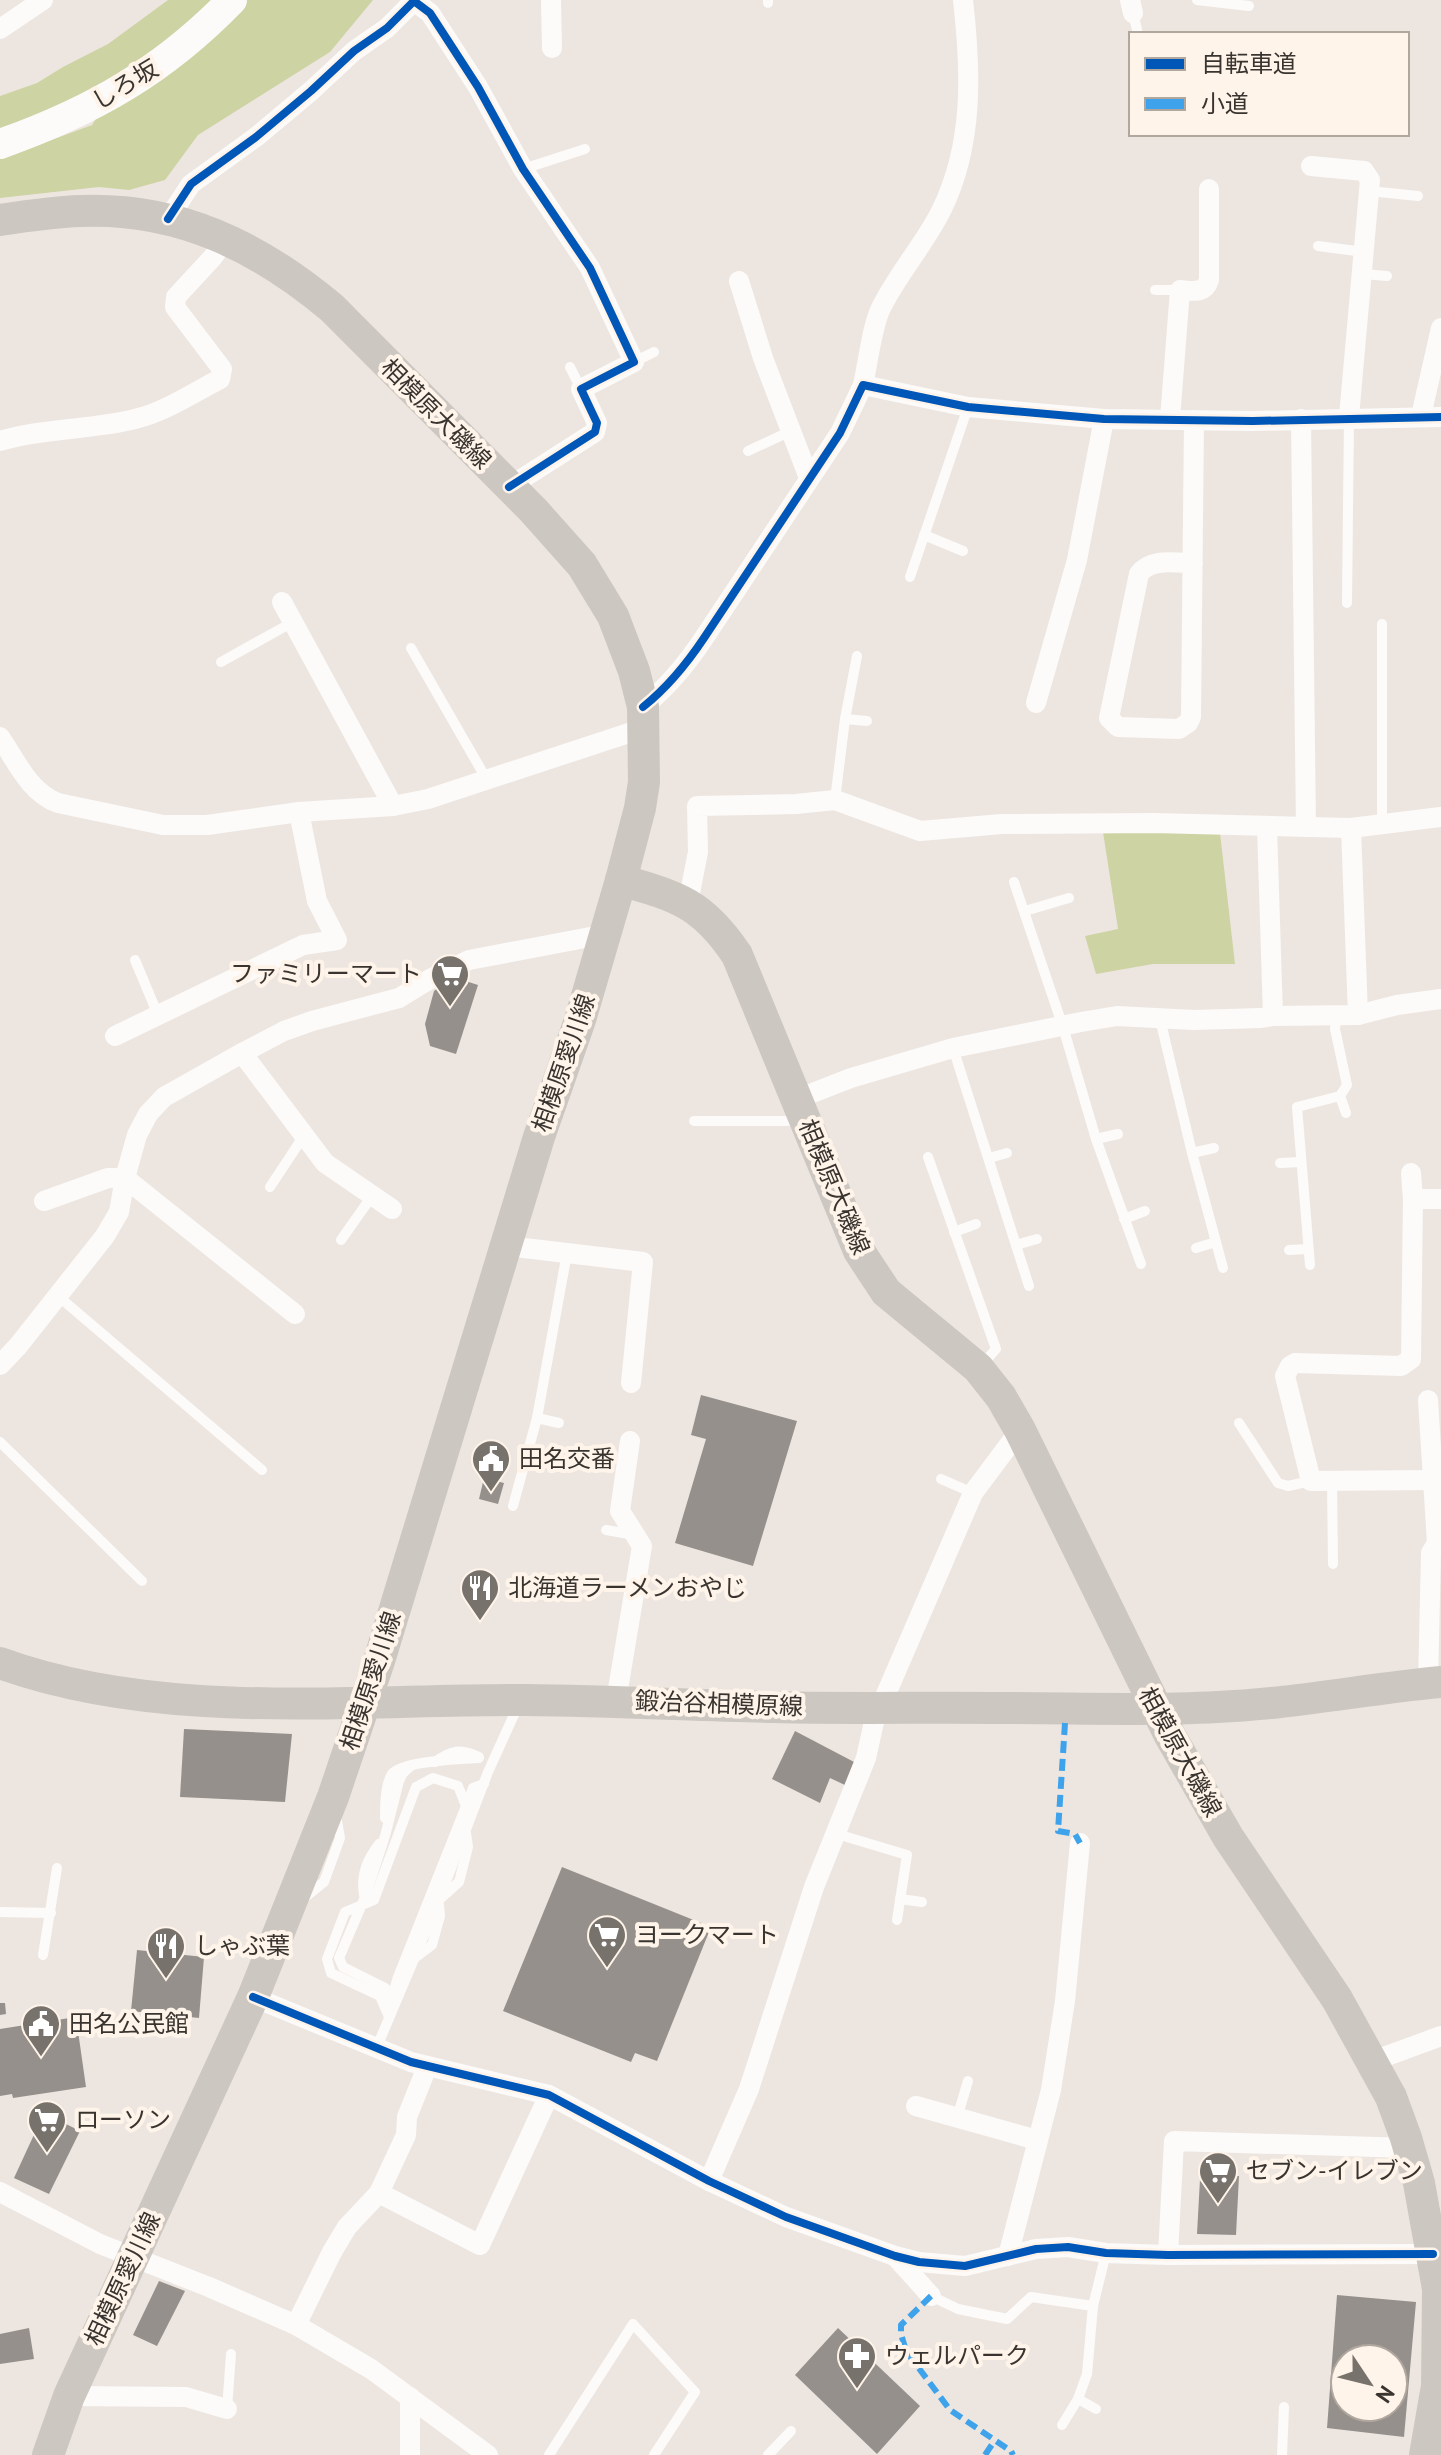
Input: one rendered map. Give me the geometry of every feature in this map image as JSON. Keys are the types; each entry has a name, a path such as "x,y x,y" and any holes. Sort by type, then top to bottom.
{"main road":[{"name":"相模原大磯線","path":"0,220 84,210 168,219 204,229 275,264 332,308 509,487 566,546 600,593 624,640 643,718 644,782 621,880 688,903 714,924 737,955 859,1251 886,1292 978,1368 1001,1397 1020,1430 1154,1707 1228,1837 1337,1999 1391,2097 1432,2213 1438,2289 1437,2386 1425,2455"},
{"name":"相模原愛川線","path":"48,2455 69,2396 253,1997 333,1797 539,1137 580,1020 621,880"},
{"name":"鍛冶谷相模原線","path":"0,1663 60,1682 121,1694 215,1700 616,1701 778,1707 1215,1707 1434,1683"}],"street":[{"path":"0,29 43,0"},
{"name":"しろ坂","path":"0,144 81,112 137,80 205,28 232,0"},
{"path":"168,219 191,184 256,137 354,51 387,28 415,0 430,13 470,74 523,169 590,268 634,362 581,389 597,423 595,432 509,487"},
{"path":"551,0 552,48"},
{"path":"0,737 35,790 44,798 163,825 207,825 299,812 393,806 450,793 621,738 643,718 683,669 840,433 863,385 880,310 942,209 962,155 969,89 963,0"},
{"path":"1311,166 1364,171 1370,180 1349,417"},
{"path":"1170,419 1180,290 1198,291 1208,285 1209,280 1209,189"},
{"path":"0,441 26,433 138,419 220,379 222,369 175,307 176,297 226,239"},
{"path":"739,281 763,358 809,478"},
{"path":"863,385 968,407 1104,419 1253,421 1431,417 1441,328"},
{"path":"1036,703 1077,560 1104,419"},
{"path":"1301,419 1306,827"},
{"path":"1193,563 1154,563 1143,568 1139,574 1109,718 1118,727 1179,729 1191,717 1193,563 1194,420"},
{"path":"282,602 393,806"},
{"path":"688,903 698,852 697,806 835,800 920,831 1002,824 1154,823 1351,828 1441,817"},
{"path":"115,1036 303,945 337,940 317,901 299,812"},
{"path":"1267,827 1273,1016"},
{"path":"1351,828 1358,1015"},
{"path":"0,1365 105,1236 119,1212 137,1135 148,1114 164,1097 242,1053 312,1021 399,998 469,960 606,934"},
{"path":"800,1108 851,1078 953,1048 1117,1016 1160,1019 1358,1015 1397,1005 1441,999"},
{"path":"242,1053 325,1163 392,1209"},
{"path":"1411,1173 1411,1359 1401,1366 1295,1363 1285,1376 1311,1481 1432,1480"},
{"path":"44,1201 108,1178 125,1178 295,1314"},
{"path":"1413,1199 1441,1199"},
{"path":"507,1246 643,1262 631,1383"},
{"path":"1428,1400 1439,1543 1431,1553 1434,1683"},
{"path":"709,2181 749,2089 814,1887 866,1758 880,1707 973,1493 1020,1430"},
{"path":"616,1701 642,1546 620,1511 630,1441"},
{"path":"1008,2256 1051,2090 1065,2001 1080,1843"},
{"path":"253,1997 427,2067 549,2095 709,2181 786,2217 919,2262 965,2266 1036,2249 1068,2247 1106,2253 1168,2255 1433,2254"},
{"path":"1373,2061 1441,2036"},
{"path":"296,2325 339,2239 379,2193 406,2135 407,2117 427,2067"},
{"path":"379,2193 480,2245 549,2095"},
{"path":"916,2106 1037,2140"},
{"path":"1168,2255 1174,2141 1409,2148"},
{"path":"0,2192 100,2244 296,2325 371,2369 488,2455"},
{"path":"895,2256 931,2296"},
{"path":"69,2396 186,2397 227,2409"},
{"path":"410,2397 410,2455"}],"lane":[{"path":"1197,0 1249,6"},
{"path":"1131,6 1138,32"},
{"path":"523,169 585,149"},
{"path":"1368,191 1418,196"},
{"path":"1318,246 1364,252"},
{"path":"1363,274 1387,276"},
{"path":"1155,290 1180,290"},
{"path":"634,362 654,352"},
{"path":"570,367 581,389"},
{"path":"910,577 968,407"},
{"path":"1347,603 1349,417"},
{"path":"748,451 791,431"},
{"path":"924,535 963,551"},
{"path":"221,662 293,622"},
{"path":"1382,624 1382,824"},
{"path":"411,648 487,780"},
{"path":"835,800 857,656"},
{"path":"845,719 867,721"},
{"path":"1014,882 1063,1027 1096,1139 1141,1264"},
{"path":"1025,911 1069,898"},
{"path":"135,960 158,1015"},
{"path":"1310,1265 1297,1107 1340,1096 1347,1085 1335,1029 1336,1016"},
{"path":"1160,1019 1223,1268"},
{"path":"953,1048 1029,1286"},
{"path":"1340,1096 1346,1113"},
{"path":"694,1121 789,1121 800,1108"},
{"path":"270,1187 305,1134"},
{"path":"1096,1139 1118,1134"},
{"path":"1192,1153 1214,1148"},
{"path":"989,1158 1007,1153"},
{"path":"928,1157 996,1349 978,1368"},
{"path":"1280,1163 1301,1162"},
{"path":"341,1240 372,1196"},
{"path":"1124,1219 1145,1211"},
{"path":"954,1232 976,1224"},
{"path":"1016,1245 1037,1239"},
{"path":"1196,1248 1216,1242"},
{"path":"1289,1250 1308,1249"},
{"path":"513,1506 537,1418 567,1253"},
{"path":"58,1296 262,1470"},
{"path":"537,1418 559,1423"},
{"path":"1239,1423 1278,1483 1288,1486 1311,1481"},
{"path":"0,1442 142,1581"},
{"path":"941,1479 973,1493"},
{"path":"1332,1481 1333,1564"},
{"path":"606,1530 635,1535"},
{"path":"360,1987 391,1983 432,1945 440,1916 439,1900 488,1772 520,1700"},
{"path":"391,1983 343,1967 339,1958 385,1836 385,1802 391,1776 412,1765 479,1758 485,1762 488,1772"},
{"path":"394,2007 380,1996 331,1973 327,1959 345,1912 363,1901 374,1900 416,1787 433,1778 458,1786 466,1806"},
{"path":"376,2049 394,2007 391,1983 473,1788 484,1784"},
{"path":"837,1834 907,1855 897,1920"},
{"path":"43,1955 57,1868"},
{"path":"900,1899 922,1902"},
{"path":"0,1912 51,1913"},
{"path":"391,1983 394,2007"},
{"path":"957,2118 968,2081"},
{"path":"1062,2425 1078,2399 1087,2374 1093,2306 1106,2253"},
{"path":"931,2296 958,2309 1007,2319 1031,2297 1093,2306"},
{"path":"549,2455 633,2324 695,2392 654,2455"},
{"path":"227,2409 231,2354"},
{"path":"1078,2399 1096,2409"},
{"path":"1282,2455 1284,2407"},
{"path":"768,2455 791,2431"}],"green space":[{"path":"168,0 373,0 330,52 198,135 165,180 129,190 99,187 0,198 0,159 92,125 99,114 0,130 0,96 37,83 108,44"},
{"path":"1103,832 1220,833 1235,964 1153,964 1096,974 1085,936 1118,929"}],"building":[{"name":"ファミリーマート","path":"453,977 478,985 456,1054 430,1046 425,1024 434,991"},
{"path":"701,1395 797,1421 753,1566 675,1543 706,1439 691,1435"},
{"name":"田名交番","path":"484,1478 504,1483 498,1504 479,1499"},
{"path":"184,1729 292,1734 285,1802 180,1797"},
{"path":"795,1731 856,1763 847,1786 830,1778 820,1803 772,1779"},
{"name":"ヨークマート","path":"562,1867 711,1927 657,2061 635,2053 631,2062 503,2011"},
{"path":"137,1950 204,1957 199,2018 131,2011"},
{"name":"田名公民館","path":"0,2003 5,2003 6,2014 0,2015"},
{"name":"田名公民館","path":"76,2017 86,2087 13,2098 12,2094 0,2096 0,2029"},
{"name":"ローソン","path":"44,2113 80,2131 49,2194 14,2178"},
{"name":"セブン-イレブン","path":"1201,2161 1236,2162 1236,2176 1239,2176 1236,2235 1197,2234"},
{"path":"159,2281 185,2291 157,2346 133,2335"},
{"path":"1337,2295 1416,2302 1409,2381 1409,2343 1333,2343"},
{"path":"29,2328 34,2359 0,2364 0,2334"},
{"name":"ウェルパーク","path":"838,2328 920,2406 877,2454 795,2375"},
{"path":"1329,2401 1329,2423 1405,2423 1404,2437 1327,2428"}],"marked path":[{"path":"1065,1723 1058,1831 1075,1834 1080,1843"},
{"path":"931,2296 901,2325 906,2351 950,2410 1013,2455"},
{"path":"985,2455 995,2440"}],"cycle path":[{"path":"168,219 191,184 256,137 354,51 387,28 414,1 430,13 478,87 523,169 590,268 634,362 581,389 597,423 595,432 509,487"},
{"path":"643,707 661,692 704,638 840,433 863,385 968,407 1104,419 1253,421 1441,417"},
{"path":"253,1997 411,2062 549,2095 709,2181 786,2217 919,2262 965,2266 1036,2249 1068,2247 1106,2253 1168,2255 1433,2254"}],"place":[{"name":"ファミリーマート","path":"450,1008"},
{"name":"田名交番","path":"491,1493"},
{"name":"北海道ラーメンおやじ","path":"480,1622"},
{"name":"ヨークマート","path":"607,1969"},
{"name":"しゃぶ葉","path":"166,1980"},
{"name":"田名公民館","path":"41,2058"},
{"name":"ローソン","path":"47,2154"},
{"name":"セブン-イレブン","path":"1218,2205"},
{"name":"ウェルパーク","path":"857,2390"}]}
